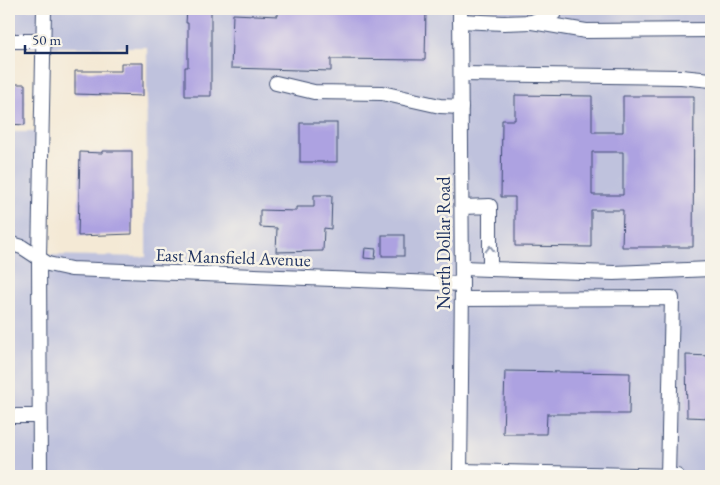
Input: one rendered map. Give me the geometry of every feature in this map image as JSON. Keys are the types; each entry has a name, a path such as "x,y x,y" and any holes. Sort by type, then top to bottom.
{"street":[{"path":"40,476 39,258 44,9"},
{"path":"532,22 554,12 555,9"},
{"path":"460,15 504,24 532,22 586,31 711,30"},
{"name":"North Dollar Road","path":"460,15 462,207 460,474"},
{"path":"9,41 44,41"},
{"path":"461,74 681,77 711,80"},
{"path":"276,83 314,92 382,93 440,106 461,107"},
{"path":"462,207 490,206 490,269"},
{"name":"East Mansfield Avenue","path":"9,243 22,246 54,266 71,269 462,292 672,298 668,476"},
{"path":"462,268 614,273 711,269"},
{"path":"9,416 39,416"},
{"path":"460,474 676,476"}],"shaded area":[{"path":"9,9 711,9 711,476 9,476 9,132 48,132 47,255 146,257 147,47 9,47"}],"building":[{"path":"187,9 211,9 211,96 185,96 185,67 188,67"},
{"path":"278,9 426,9 425,60 331,59 331,71 231,68 233,14 278,16"},
{"path":"121,63 143,63 143,96 75,94 75,71 121,71"},
{"path":"9,84 25,84 25,125 9,124"},
{"path":"515,95 592,96 592,132 623,132 623,96 694,96 693,247 622,247 623,210 591,210 591,247 515,246 515,197 501,197 502,120 515,120","holes":["592,152 623,152 623,195 592,195"]},
{"path":"300,123 337,123 337,162 300,162"},
{"path":"102,151 132,151 132,234 78,236 80,152 102,153"},
{"path":"314,195 332,195 331,229 324,228 323,251 276,252 277,228 260,227 260,210 296,211 296,207 314,207"},
{"path":"382,235 404,235 404,256 382,256"},
{"path":"365,248 376,249 375,259 364,258"},
{"path":"686,355 711,356 711,418 687,417"},
{"path":"505,371 630,373 629,414 547,414 546,434 503,434"}]}
